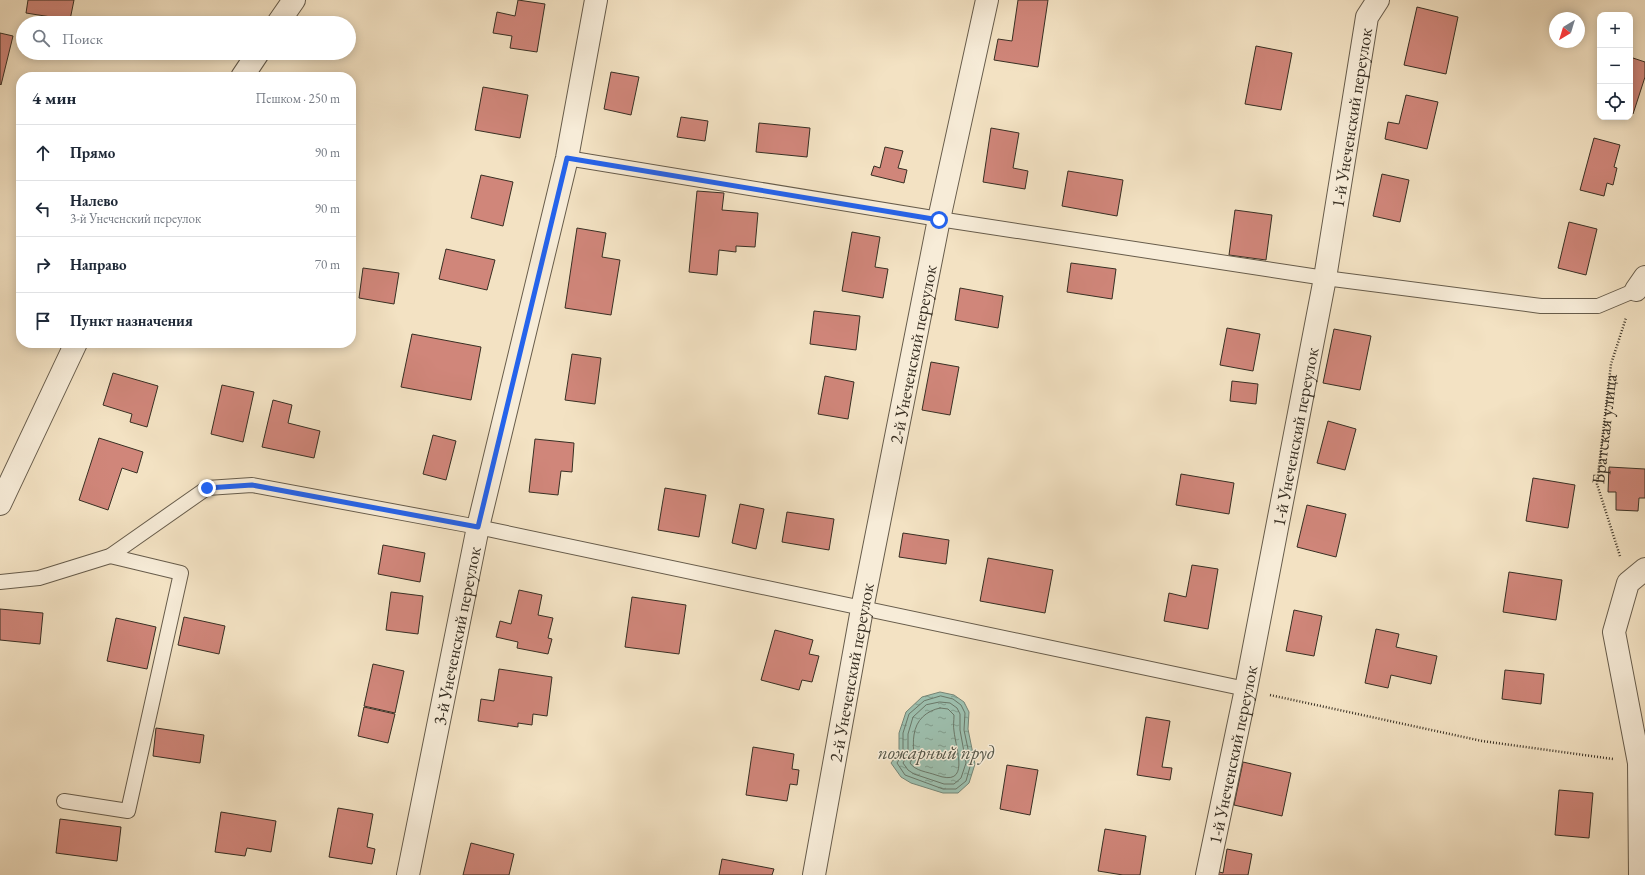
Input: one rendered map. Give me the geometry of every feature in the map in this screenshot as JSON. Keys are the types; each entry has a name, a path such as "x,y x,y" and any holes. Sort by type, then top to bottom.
{"street":[{"path":"283,16 294,0"},
{"name":"3-й Унеченский переулок","path":"408,875 478,527 567,158 596,0"},
{"name":"2-й Унеченский переулок","path":"814,875 862,609 939,220 987,0"},
{"name":"1-й Унеченский переулок","path":"1206,875 1246,689 1325,278 1367,17 1378,0"},
{"path":"245,72 253,60"},
{"path":"0,504 74,348"},
{"path":"1640,875 1639,763 1614,632 1628,584 1645,568"}],"lane":[{"path":"567,158 939,220 1325,278 1541,306 1598,306 1640,283"},
{"path":"0,582 39,578 110,556 207,488 252,485 478,527 1246,689"},
{"path":"64,801 128,811 181,573 110,556"}],"path":[{"name":"Братская улица","path":"1628,584 1597,484 1611,364 1640,283"},
{"path":"1246,689 1482,741 1639,763"}],"water":[{"name":"пожарный пруд","path":"940,692 954,695 964,702 969,712 968,729 975,764 969,783 958,793 943,793 911,783 901,777 891,763 899,752 899,733 906,712 922,697"}],"building":[{"path":"28,0 74,0 71,16 45,16 26,13"},
{"path":"518,0 545,4 537,52 510,48 512,36 493,33 497,12 515,16"},
{"path":"1018,0 1048,0 1038,67 994,60 998,39 1012,41"},
{"path":"1417,7 1458,17 1446,74 1404,65"},
{"path":"0,33 13,36 1,85 0,84"},
{"path":"1256,46 1292,53 1281,110 1245,104"},
{"path":"1633,58 1645,62 1645,77 1633,114"},
{"path":"611,72 639,77 631,115 604,109"},
{"path":"483,87 528,95 520,138 475,130"},
{"path":"1406,95 1438,102 1427,149 1385,139 1388,122 1399,124"},
{"path":"681,117 708,121 705,141 677,137"},
{"path":"759,123 810,128 807,157 756,152"},
{"path":"991,128 1019,133 1013,168 1028,171 1025,189 983,182"},
{"path":"1594,138 1620,145 1614,167 1617,168 1613,185 1607,183 1604,196 1580,190"},
{"path":"885,147 903,151 898,168 907,170 904,183 871,175 874,166 880,168"},
{"path":"1068,171 1123,180 1117,216 1062,206"},
{"path":"1382,174 1409,180 1400,222 1373,216"},
{"path":"481,175 513,182 503,226 471,218"},
{"path":"697,191 724,193 722,210 758,213 755,247 736,246 736,252 719,250 717,275 689,272"},
{"path":"1235,210 1272,215 1266,260 1229,255"},
{"path":"1569,222 1597,229 1586,275 1558,268"},
{"path":"577,228 606,233 602,257 620,260 611,315 565,308"},
{"path":"852,232 880,237 875,267 888,269 883,298 842,291"},
{"path":"446,249 495,260 487,290 439,279"},
{"path":"1071,263 1116,269 1112,299 1067,292"},
{"path":"363,268 399,273 394,304 359,298"},
{"path":"960,288 1003,296 998,328 955,320"},
{"path":"814,311 860,316 856,350 810,344"},
{"path":"1227,328 1260,334 1253,371 1220,365"},
{"path":"1334,329 1371,336 1360,390 1323,383"},
{"path":"412,334 481,347 471,400 401,387"},
{"path":"572,354 601,358 595,404 565,400"},
{"path":"931,362 959,367 950,415 922,410"},
{"path":"113,373 158,386 147,427 130,422 132,414 103,405"},
{"path":"825,376 854,382 848,419 818,414"},
{"path":"1232,381 1258,384 1256,404 1230,401"},
{"path":"222,385 254,392 243,442 211,434"},
{"path":"273,400 292,405 288,423 320,431 314,458 262,447"},
{"path":"1328,421 1356,429 1345,470 1317,463"},
{"path":"433,435 456,441 446,480 423,474"},
{"path":"99,438 143,452 137,473 122,468 108,510 79,500"},
{"path":"535,439 574,443 572,472 561,471 558,495 529,492"},
{"path":"1609,467 1645,469 1645,498 1639,498 1638,511 1616,510 1616,492 1608,492"},
{"path":"1181,474 1234,483 1229,514 1176,505"},
{"path":"1533,478 1575,485 1568,528 1526,521"},
{"path":"665,488 706,495 699,537 658,530"},
{"path":"740,504 764,509 756,549 732,543"},
{"path":"1307,505 1346,514 1336,557 1297,547"},
{"path":"787,512 834,519 829,550 782,542"},
{"path":"903,533 949,540 946,564 899,557"},
{"path":"383,545 425,553 420,582 378,574"},
{"path":"988,558 1053,570 1045,613 980,601"},
{"path":"1192,565 1218,569 1208,629 1164,621 1169,593 1186,597"},
{"path":"1509,572 1562,580 1556,620 1503,612"},
{"path":"519,590 542,595 538,615 553,618 548,638 552,639 548,654 517,648 518,642 496,637 500,621 511,624"},
{"path":"391,592 423,596 418,634 386,630"},
{"path":"632,597 686,605 679,654 625,647"},
{"path":"0,609 43,613 40,644 0,640"},
{"path":"1294,610 1322,616 1314,656 1286,651"},
{"path":"184,617 225,626 219,654 178,645"},
{"path":"116,618 156,627 147,669 107,661"},
{"path":"1376,629 1399,634 1396,647 1437,656 1431,684 1391,675 1388,688 1365,683"},
{"path":"775,630 813,640 809,654 819,656 812,682 802,680 799,690 761,680"},
{"path":"373,664 404,671 395,713 364,706"},
{"path":"499,669 552,677 547,716 533,714 532,725 518,723 518,727 478,721 481,699 494,701"},
{"path":"1505,670 1544,674 1541,704 1502,699"},
{"path":"364,707 395,714 388,743 358,736"},
{"path":"1146,717 1170,721 1162,767 1172,768 1170,780 1137,775"},
{"path":"156,728 204,735 200,763 153,756"},
{"path":"753,747 794,754 792,769 799,770 797,785 790,784 787,801 746,795"},
{"path":"1243,762 1291,773 1282,816 1234,805"},
{"path":"1007,765 1038,770 1030,815 1000,809"},
{"path":"1559,790 1593,793 1589,838 1555,835"},
{"path":"338,808 373,814 367,847 375,849 372,864 329,857"},
{"path":"221,812 276,821 271,852 247,848 245,856 215,852"},
{"path":"60,819 121,827 117,861 56,853"},
{"path":"1105,829 1146,836 1140,875 1123,875 1098,871"},
{"path":"471,843 514,854 509,875 463,875"},
{"path":"1227,849 1252,854 1248,875 1215,875 1216,871 1223,873"},
{"path":"722,859 774,869 772,875 719,875"}],"route":[{"path":"207,488 252,485 478,527 567,158 939,220"}]}
